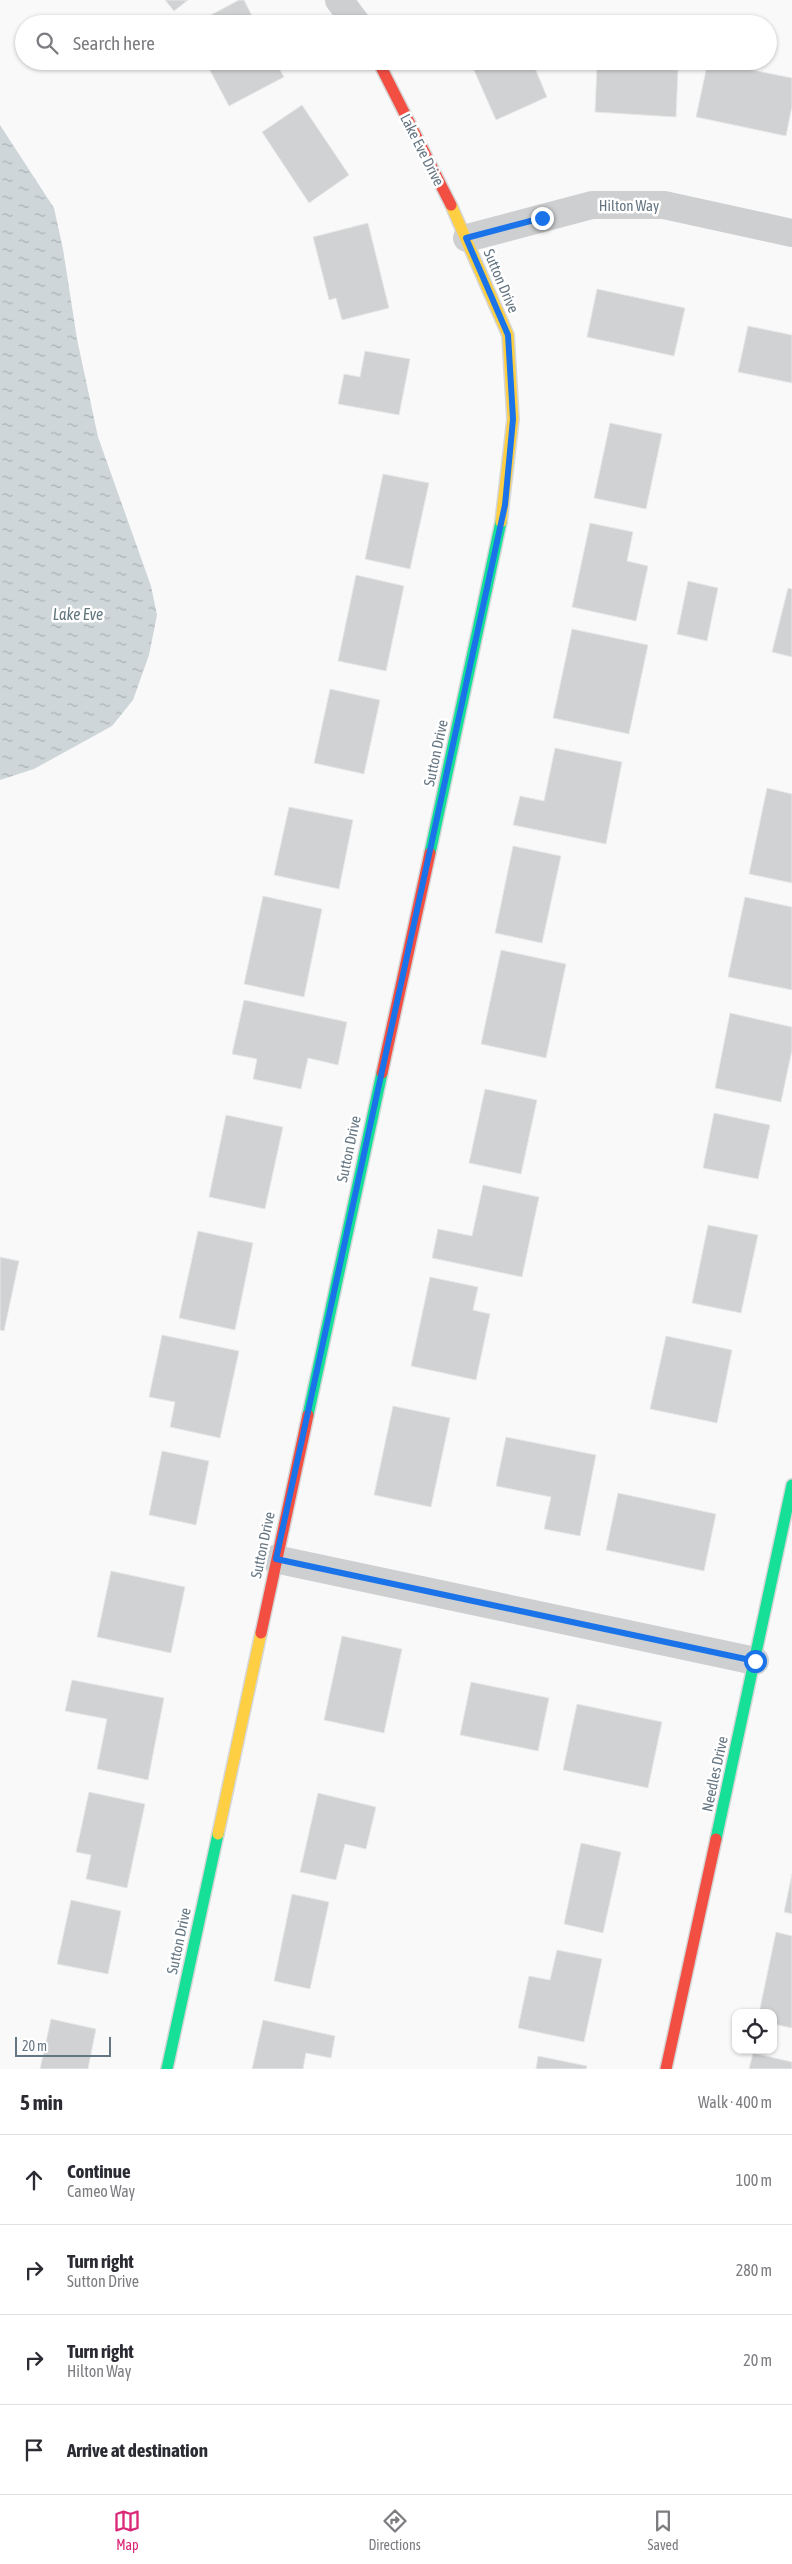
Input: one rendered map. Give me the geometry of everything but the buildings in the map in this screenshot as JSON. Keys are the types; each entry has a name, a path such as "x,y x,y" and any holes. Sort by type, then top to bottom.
{"street":[{"path":"339,0 350,15"},
{"name":"Lake Eve Drive","path":"382,70 466,238"},
{"name":"Hilton Way","path":"466,238 592,205 664,205 792,233"},
{"name":"Sutton Drive","path":"166,2069 505,505 513,419 508,335 466,238"},
{"name":"Needles Drive","path":"666,2069 792,1486"},
{"path":"276,1559 755,1661"}],"water":[{"name":"Lake Eve","path":"0,125 54,208 63,249 77,339 98,437 151,586 157,615 149,655 133,700 112,726 34,769 0,780"}],"traffic: fast":[{"path":"430,853 501,522"},
{"path":"308,1415 382,1073"},
{"path":"716,1839 792,1485"},
{"path":"167,2069 218,1834"}],"traffic: slow":[{"path":"451,205 508,335 513,419 501,522"},
{"path":"218,1834 261,1633"}],"traffic: jam":[{"path":"383,70 451,205"},
{"path":"382,1073 430,853"},
{"path":"261,1633 308,1415"},
{"path":"666,2069 716,1839"}],"route":[{"path":"542,218 466,238 508,335 513,419 505,505 276,1559 755,1661"}]}
